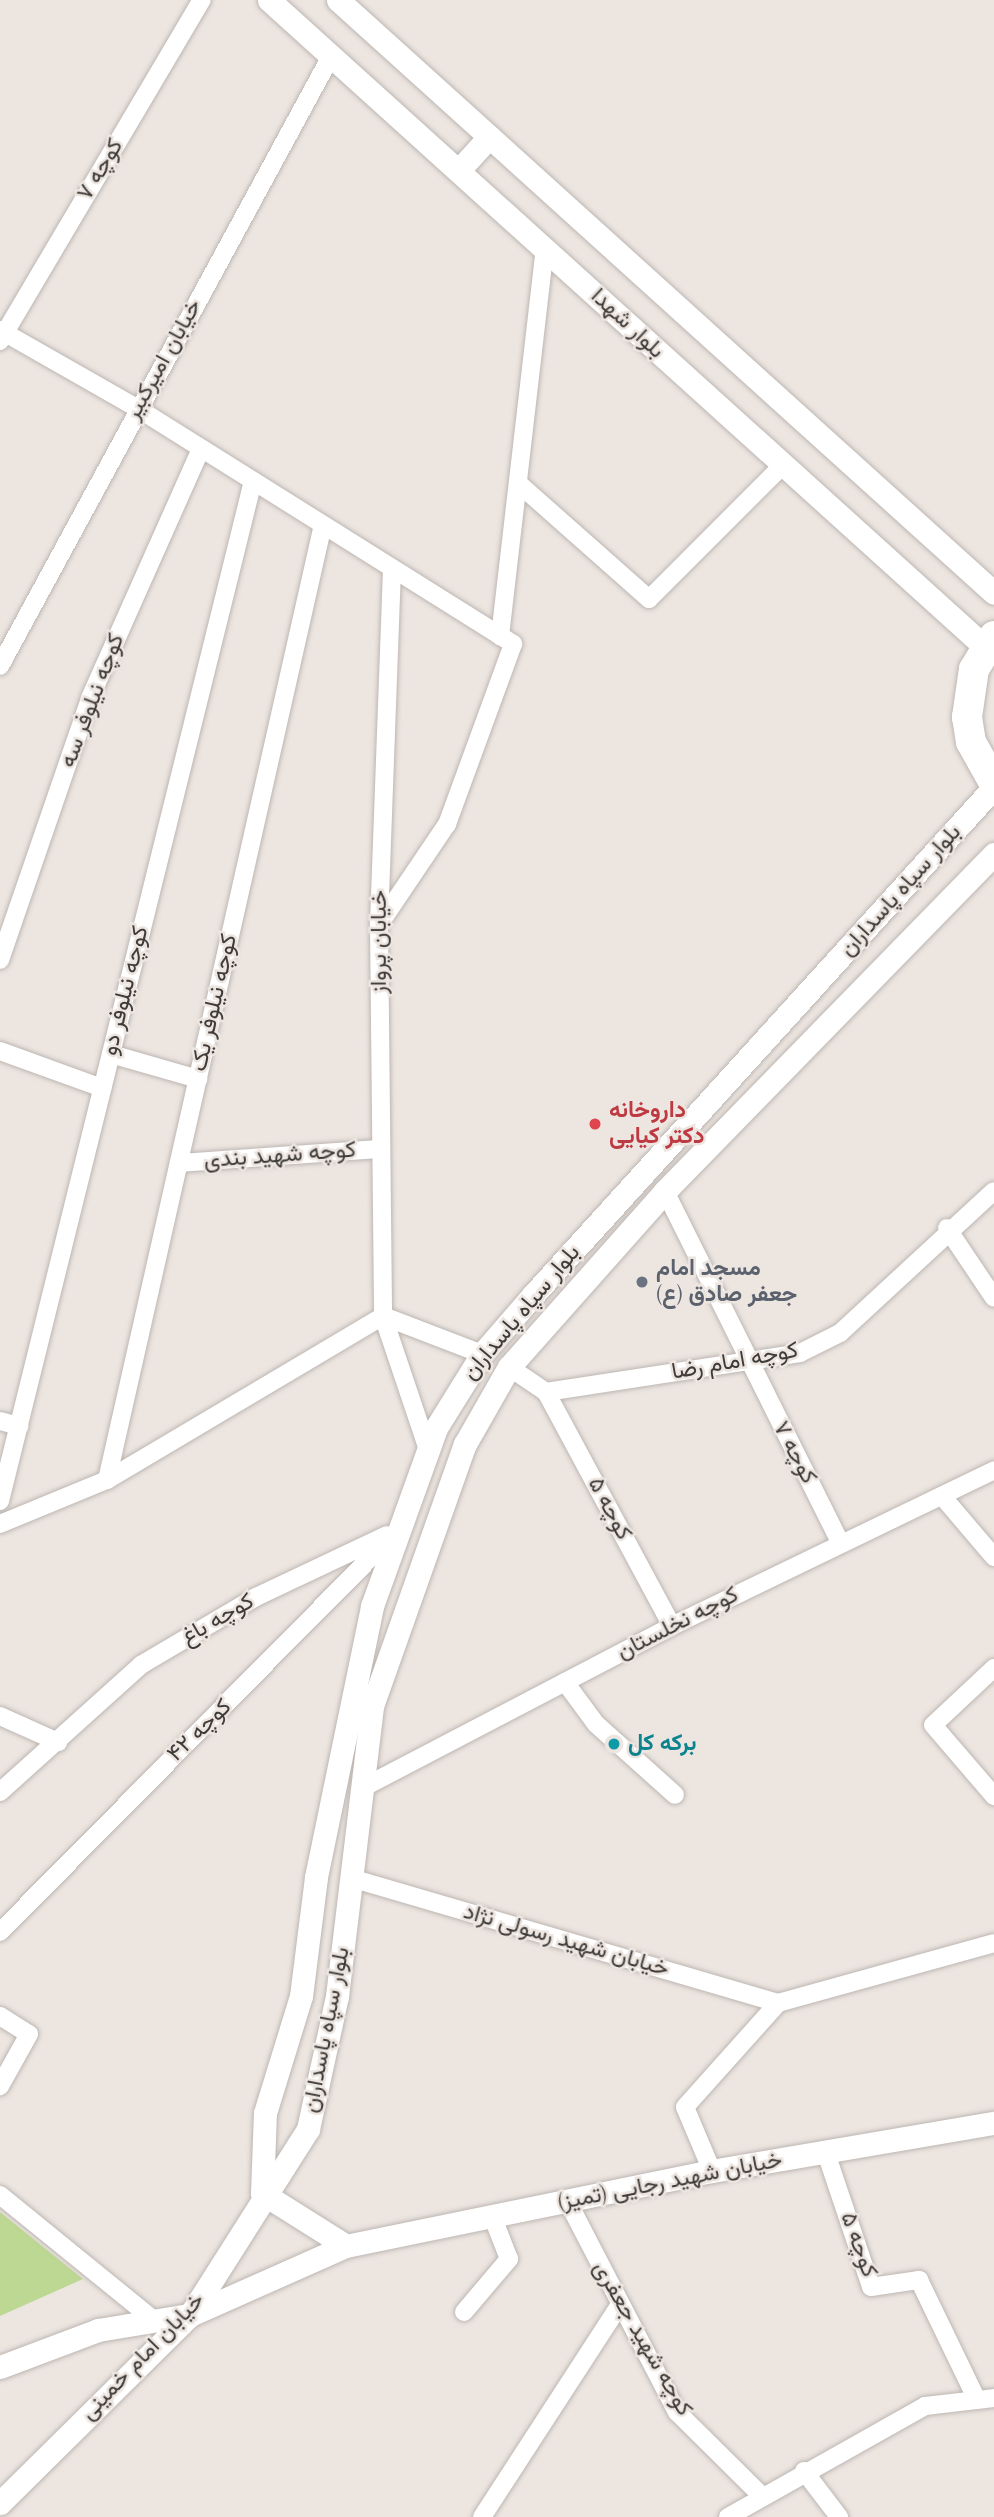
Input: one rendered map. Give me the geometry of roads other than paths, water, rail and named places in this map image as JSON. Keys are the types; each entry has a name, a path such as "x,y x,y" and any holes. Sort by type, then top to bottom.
{"highway":[{"path":"990,642 974,669 967,717 971,742 994,785"}],"main road":[{"name":"بلوار شهدا","path":"270,0 545,247 780,468 990,642"},
{"name":"بلوار شهدا","path":"338,0 994,593"},
{"path":"459,170 489,137"},
{"name":"بلوار سپاه پاسداران","path":"262,2193 265,2113 301,1996 316,1877 372,1606 428,1450 482,1354 994,785"},
{"name":"بلوار سپاه پاسداران","path":"262,2193 308,2130 354,1880 366,1786 372,1706 397,1621 465,1444 509,1367 665,1191 994,854"},
{"name":"خیابان شهید رجایی (تمیز)","path":"190,2315 346,2246 712,2171 994,2123"},
{"path":"262,2193 346,2246"},
{"name":"خیابان امام خمینی","path":"0,2503 190,2315 262,2193"},
{"path":"0,2367 98,2330 190,2315"}],"street":[{"name":"کوچه ۷","path":"1,335 202,0"},
{"name":"خیابان امیرکبیر","path":"0,666 137,408 331,56"},
{"path":"500,636 545,247"},
{"path":"1,335 137,408 513,644 447,824 379,925"},
{"name":"کوچه نیلوفر سه","path":"0,960 90,698 201,449"},
{"path":"518,483 649,599 780,468"},
{"name":"کوچه نیلوفر دو","path":"0,1502 253,481"},
{"name":"کوچه نیلوفر یک","path":"107,1480 323,525"},
{"name":"خیابان پرواز","path":"392,569 379,925 383,1316 428,1450"},
{"path":"0,1051 102,1088"},
{"path":"111,1055 198,1079"},
{"name":"کوچه شهید بندی","path":"179,1163 381,1149"},
{"name":"کوچه ۷","path":"665,1191 746,1362 841,1544"},
{"name":"کوچه امام رضا","path":"546,1392 800,1353 840,1333 947,1228 994,1191"},
{"path":"947,1228 994,1298"},
{"path":"0,1524 107,1480 383,1316 482,1354"},
{"path":"509,1367 546,1392"},
{"name":"کوچه ۵","path":"546,1392 672,1626"},
{"path":"0,1421 19,1426"},
{"name":"کوچه نخلستان","path":"366,1786 672,1626 994,1470"},
{"path":"942,1496 994,1558"},
{"name":"کوچه باغ","path":"0,1792 141,1665 256,1597 398,1530"},
{"name":"کوچه ۴۲","path":"0,1932 398,1530"},
{"path":"994,1668 933,1725 994,1796"},
{"path":"565,1682 596,1724 675,1795"},
{"path":"0,1717 58,1742"},
{"name":"خیابان شهید رسولی نژاد","path":"354,1880 778,2003"},
{"path":"712,2171 685,2107 778,2003 994,1943"},
{"path":"0,2016 29,2034 0,2086"},
{"name":"کوچه ۵","path":"825,2153 871,2287 919,2280 986,2399"},
{"path":"0,2194 155,2321"},
{"name":"کوچه شهید جعفری","path":"568,2202 677,2412 761,2495"},
{"path":"464,2312 509,2259 493,2218"},
{"path":"482,2517 620,2306"},
{"path":"728,2517 761,2495 925,2406 986,2399"},
{"path":"804,2471 839,2517"}],"place":[{"name":"داروخانه دکتر کیایی","path":"595,1124"},
{"name":"مسجد امام جعفر صادق (ع)","path":"642,1282"},
{"name":"برکه کل","path":"614,1744"}]}
